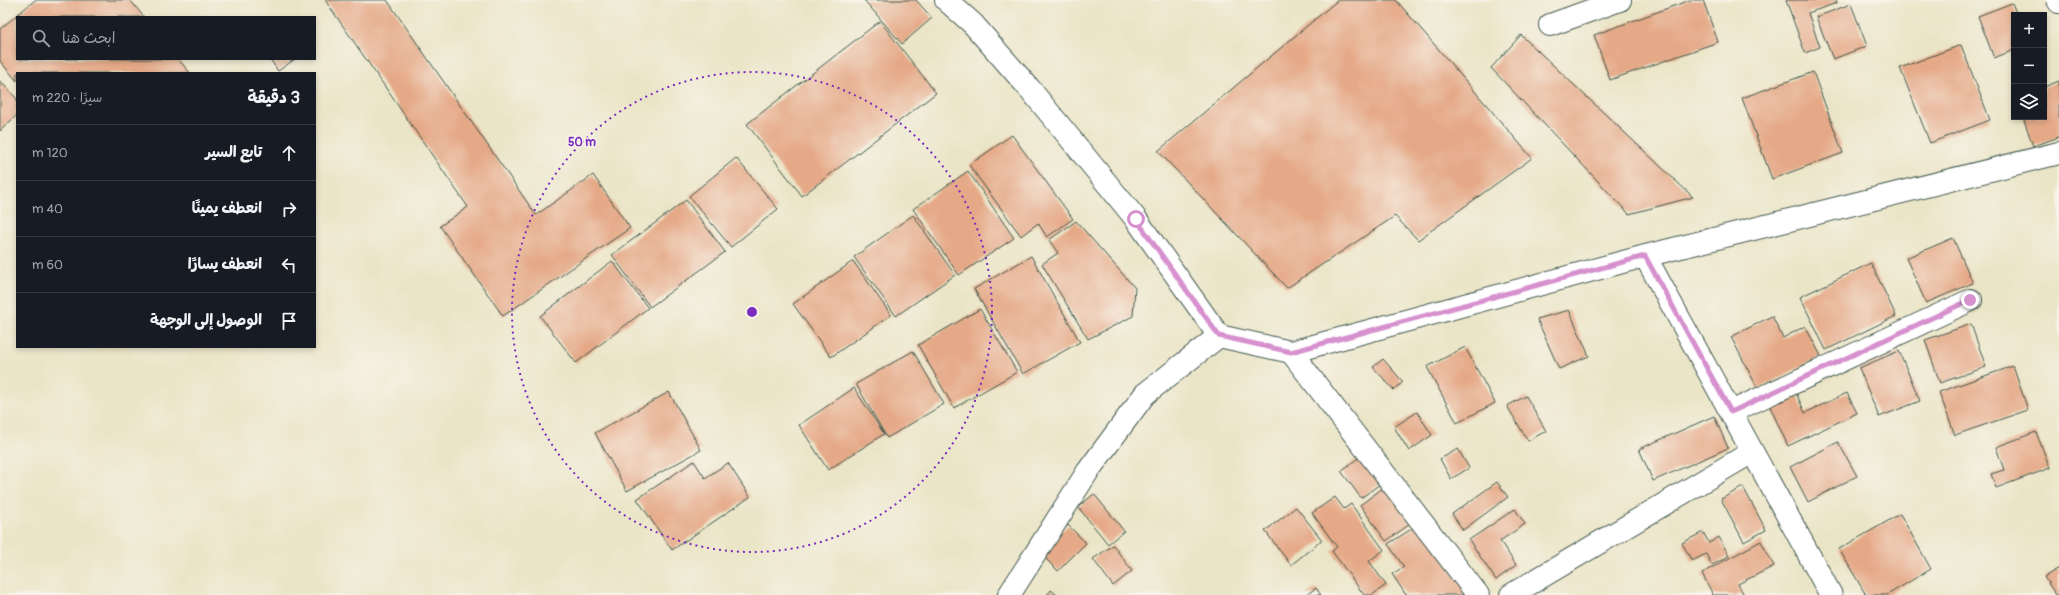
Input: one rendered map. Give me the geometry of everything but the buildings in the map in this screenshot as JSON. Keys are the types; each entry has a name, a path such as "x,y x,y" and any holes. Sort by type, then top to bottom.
{"street":[{"path":"946,0 973,24 1039,100 1136,219 1219,336 1291,352 1645,256 2059,153"},
{"path":"1550,25 1620,0"},
{"path":"1645,256 1831,595"},
{"path":"1731,412 1970,300"},
{"path":"1009,595 1088,471 1145,394 1219,336"},
{"path":"1291,352 1478,595"},
{"path":"1511,595 1752,452"}],"route":[{"path":"1136,219 1219,336 1291,352 1645,256 1731,412 1970,300"}]}
